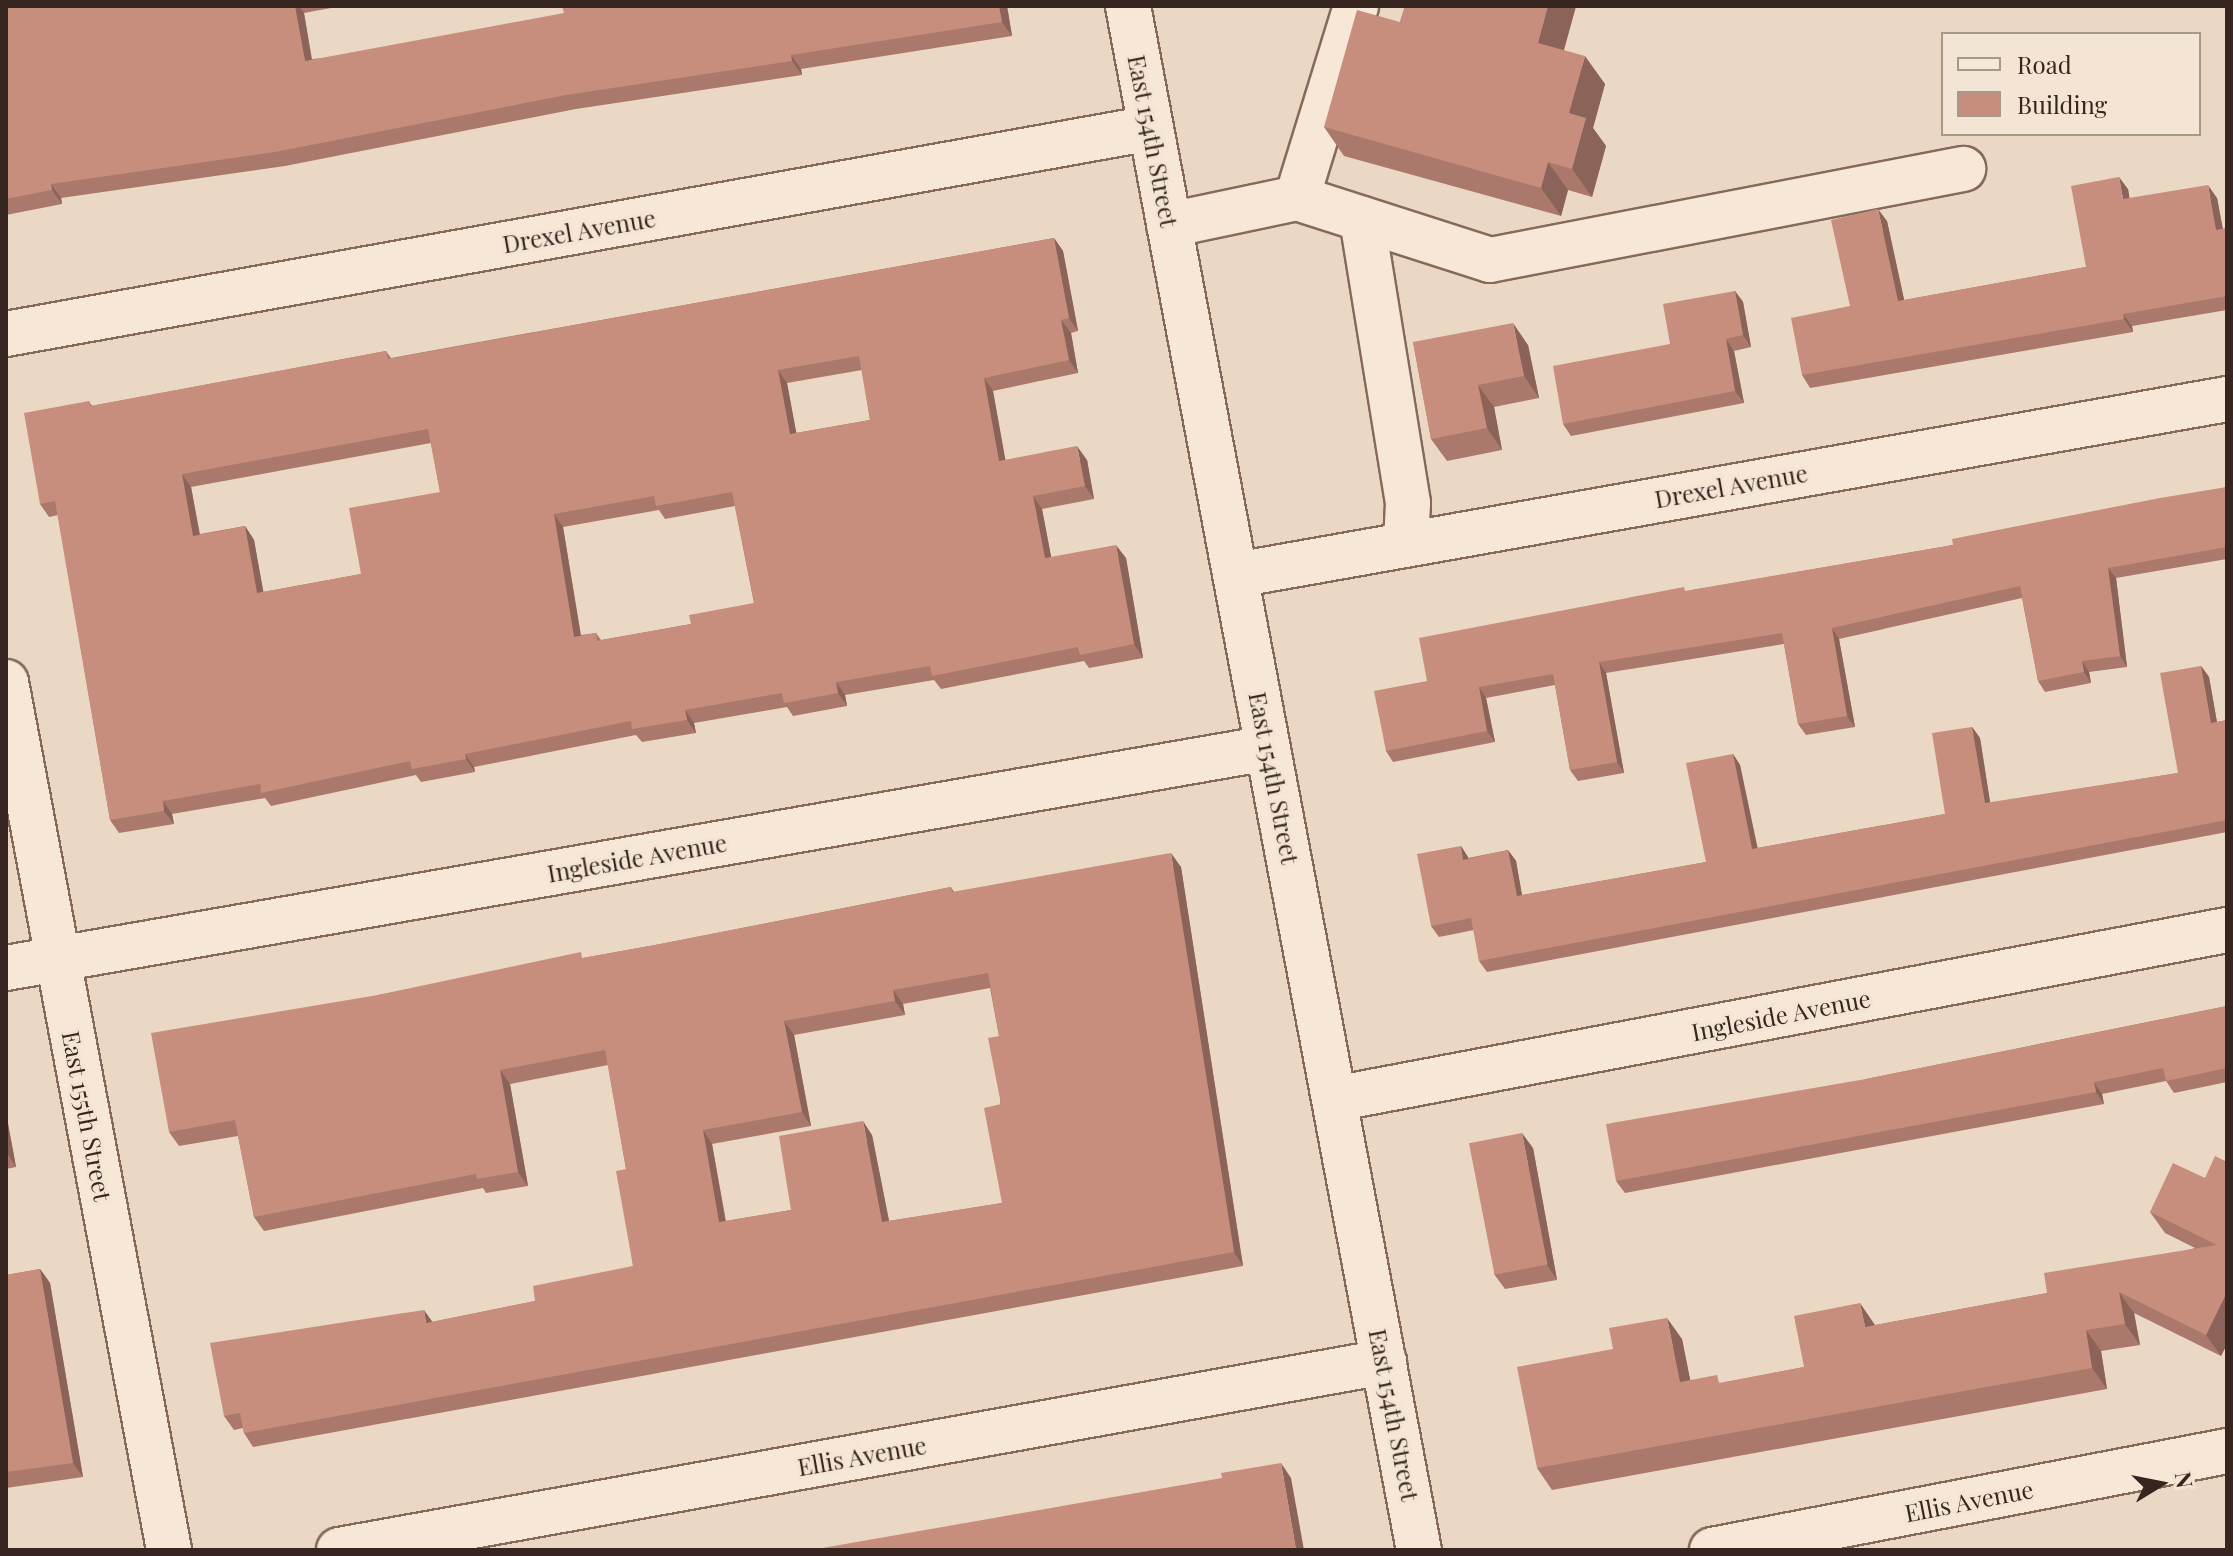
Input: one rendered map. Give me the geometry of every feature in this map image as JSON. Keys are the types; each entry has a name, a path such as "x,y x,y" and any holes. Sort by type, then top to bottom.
{"street":[{"name":"East 154th Street","path":"1128,6 1419,1550"},
{"path":"1297,198 1356,6"},
{"name":"Drexel Avenue","path":"6,334 1151,128"},
{"path":"1169,225 1297,198 1490,260 1963,169"},
{"path":"1362,219 1408,503 1406,543"},
{"name":"Drexel Avenue","path":"1236,575 2227,399"},
{"name":"East 155th Street","path":"6,682 169,1550"},
{"name":"Ingleside Avenue","path":"6,968 1268,748"},
{"name":"Ingleside Avenue","path":"1334,1099 2227,930"},
{"name":"Ellis Avenue","path":"339,1550 1384,1362"},
{"name":"Ellis Avenue","path":"1712,1550 2227,1451"}],"building":[{"path":"6,6 295,6 305,61 564,13 562,6 999,6 1002,22 791,55 792,61 566,95 275,152 51,184 52,190 6,199"},
{"path":"1405,6 1548,6 1538,43 1585,56 1569,113 1586,118 1572,169 1548,162 1541,188 1324,127 1357,10 1400,22"},
{"path":"2119,177 2123,199 2208,185 2216,230 2227,228 2227,296 2123,314 2124,319 1802,375 1791,318 1850,306 1831,220 1878,209 1898,301 2086,267 2071,186"},
{"path":"1054,238 1069,318 1061,320 1069,360 984,378 999,461 1077,446 1085,486 1033,496 1045,558 1116,545 1134,644 1080,655 1078,647 932,676 930,666 836,682 838,693 784,703 782,693 685,710 687,720 632,729 631,721 465,754 466,759 412,769 410,761 261,793 260,784 163,801 164,811 110,820 55,501 40,504 24,413 89,401 90,406 386,351 388,359","holes":["859,356 870,420 790,434 778,370","428,429 440,492 349,508 361,574 257,593 245,526 193,536 182,474","732,492 754,603 689,615 691,624 597,641 596,633 574,637 554,514 654,496 656,506"]},
{"path":"1735,291 1743,335 1726,339 1735,391 1563,424 1553,366 1670,344 1663,304"},
{"path":"1513,323 1524,376 1478,385 1487,428 1431,439 1413,342"},
{"path":"2227,487 2227,547 2108,568 2120,656 2082,661 2084,672 2038,681 2020,586 1832,628 1847,716 1798,724 1782,633 1599,662 1617,762 1570,770 1553,674 1479,687 1487,731 1386,751 1374,691 1427,681 1419,638 1684,587 1685,591 1953,545 1952,539"},
{"path":"2201,666 2211,723 2227,720 2227,820 1479,961 1471,918 1431,926 1417,854 1461,846 1463,860 1508,850 1517,896 1706,862 1686,763 1733,754 1752,849 1945,814 1932,733 1972,727 1985,803 2178,773 2160,673"},
{"path":"1171,853 1234,1252 244,1433 240,1413 224,1416 210,1343 424,1310 426,1323 535,1301 533,1286 633,1266 616,1171 626,1169 605,1050 500,1070 518,1172 477,1179 476,1174 254,1217 235,1120 169,1132 151,1033 378,995 581,952 582,958 951,887 952,892","holes":["988,973 999,1036 988,1038 1001,1104 984,1108 1002,1203 882,1222 863,1121 779,1136 791,1210 719,1222 703,1130 802,1112 784,1021 895,1001 893,990"]},
{"path":"2227,1006 2227,1068 2166,1081 2163,1068 2094,1082 2096,1092 1616,1181 1606,1124 1866,1079"},
{"path":"1522,1133 1548,1265 1495,1275 1469,1143"},
{"path":"2215,1156 2227,1162 2227,1292 2206,1335 2119,1292 2125,1324 2086,1330 2092,1368 1537,1468 1517,1367 1613,1349 1609,1328 1667,1318 1680,1382 1717,1375 1719,1383 1804,1367 1794,1316 1860,1303 1865,1327 2047,1293 2044,1273 2217,1245 2150,1212 2173,1163 2205,1178"},
{"path":"40,1269 73,1463 6,1472 6,1275"},
{"path":"1281,1463 1296,1550 811,1550 1222,1478 1221,1473"}]}
